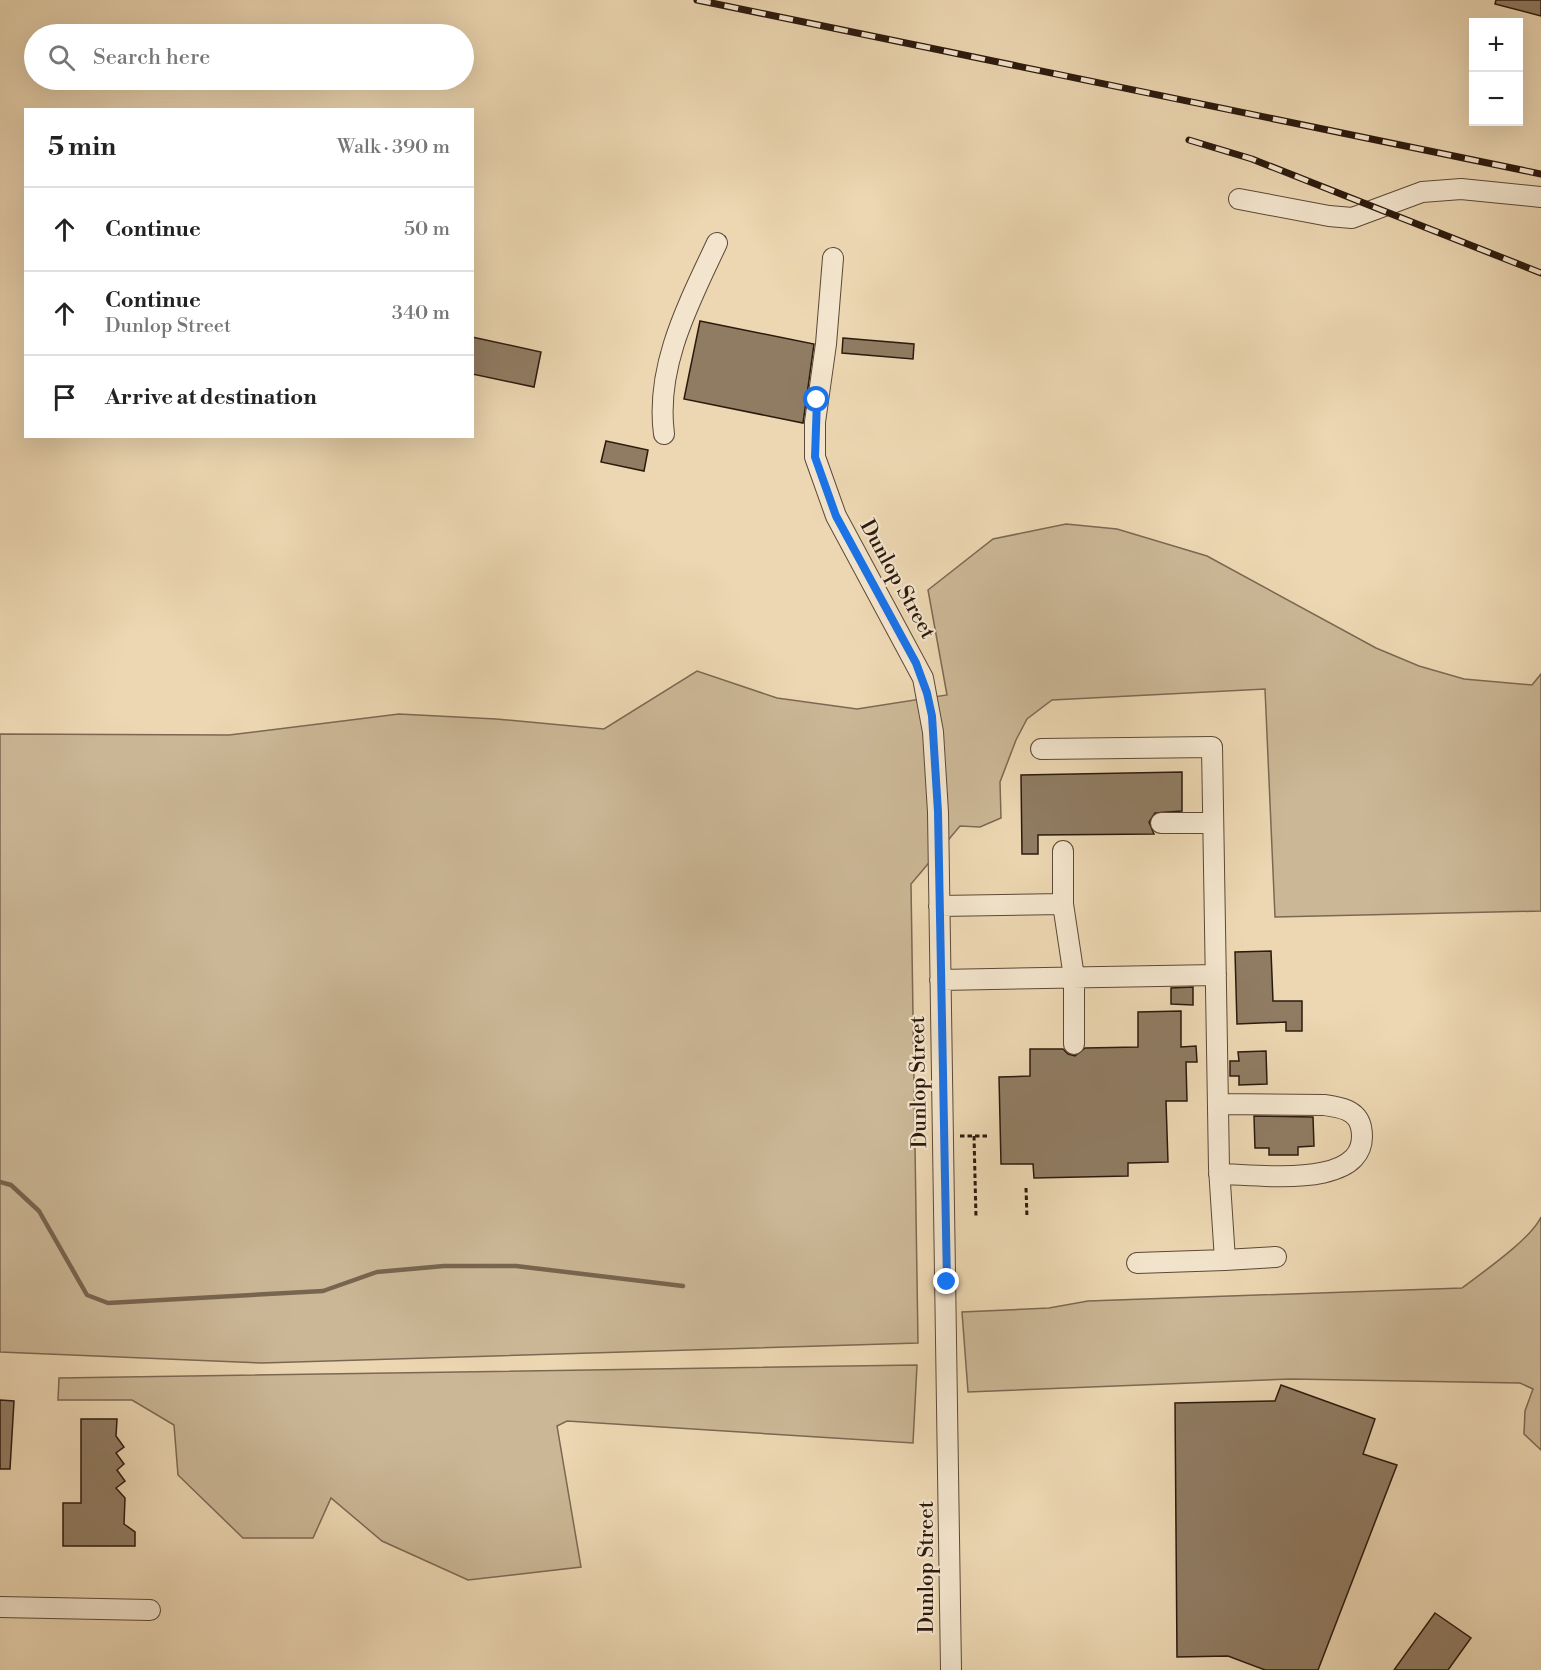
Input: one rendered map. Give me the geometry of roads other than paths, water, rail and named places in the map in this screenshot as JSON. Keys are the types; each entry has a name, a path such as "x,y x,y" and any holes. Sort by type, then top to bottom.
{"street":[{"path":"1239,199 1329,216 1352,218 1422,192 1461,189 1541,197"},
{"path":"664,434 661,398 670,359 687,308 717,243"},
{"name":"Dunlop Street","path":"833,258 814,443 815,457 836,516 916,663 927,693 935,754 951,1670"},
{"path":"1041,749 1212,747 1219,1174 1226,1260"},
{"path":"1161,823 1213,822"},
{"path":"1063,851 1063,904 1074,977 1074,1044"},
{"path":"939,906 1063,904"},
{"path":"940,980 1216,975"},
{"path":"1218,1104 1341,1107 1351,1112 1359,1120 1362,1133 1356,1155 1338,1170 1305,1175 1219,1174"},
{"path":"1137,1263 1276,1257"},
{"path":"0,1607 150,1610"}],"waterway":[{"path":"0,1182 11,1185 39,1211 87,1295 108,1303 323,1291 377,1272 444,1266 516,1266 683,1286"}],"railway":[{"path":"697,0 1541,174"},
{"path":"1189,140 1252,159 1541,273"}]}
